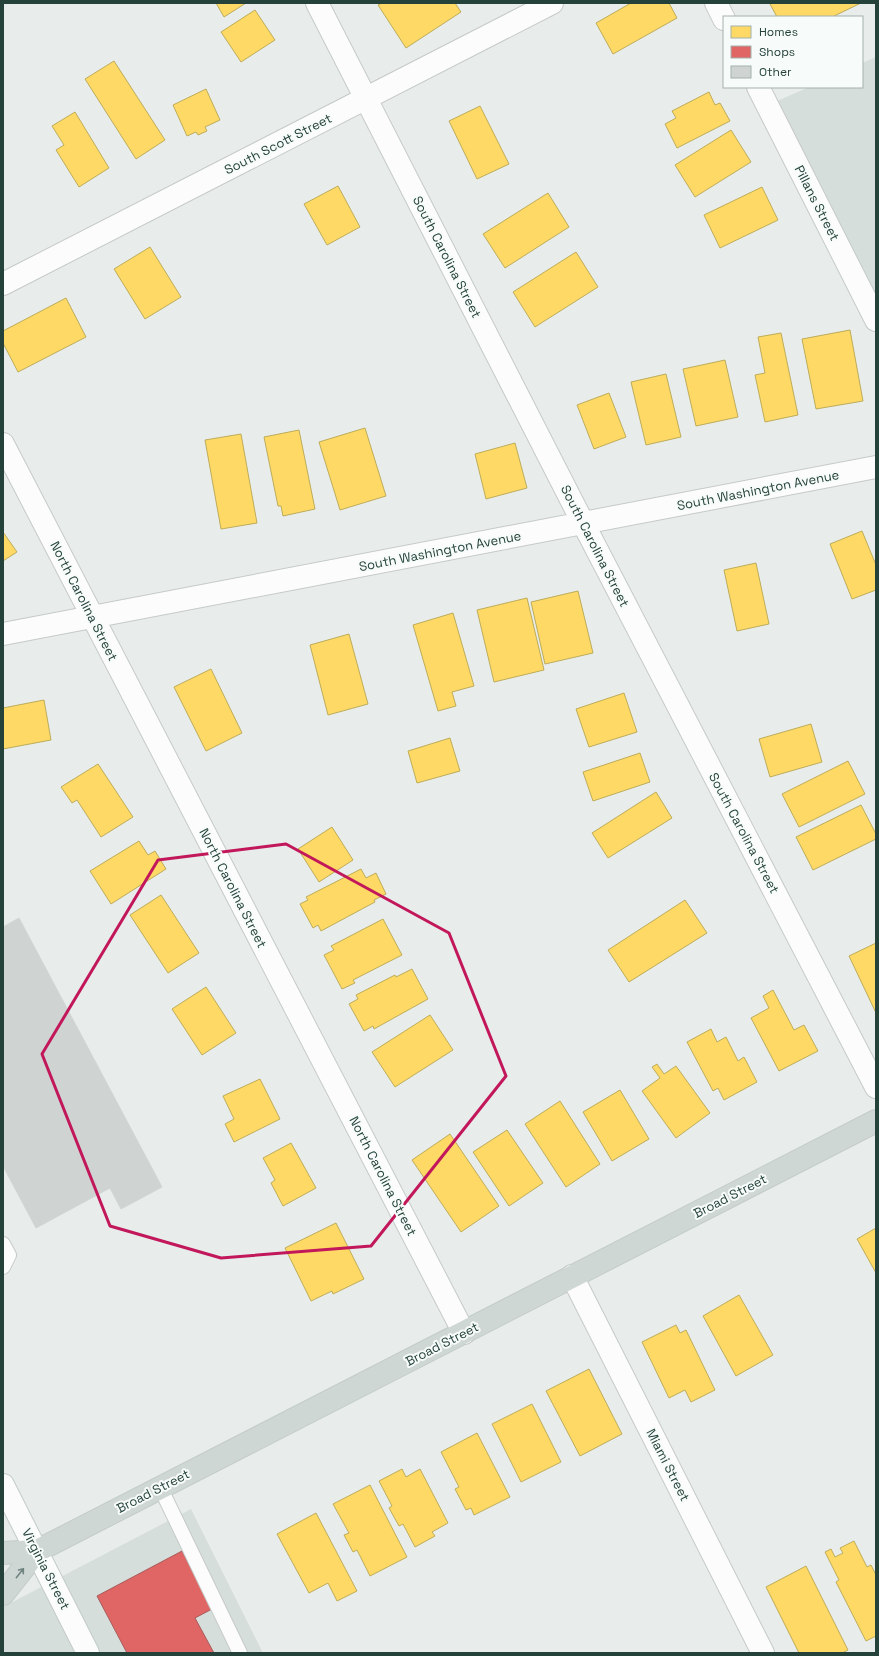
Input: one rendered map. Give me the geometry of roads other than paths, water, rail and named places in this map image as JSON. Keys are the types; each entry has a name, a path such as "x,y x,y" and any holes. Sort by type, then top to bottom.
{"main road":[{"name":"Broad Street","path":"3,1553 37,1551 876,1121"},
{"path":"3,1594 37,1551"}],"street":[{"name":"South Carolina Street","path":"317,3 583,523 876,1087"},
{"name":"South Scott Street","path":"3,284 552,3"},
{"path":"716,3 723,17"},
{"name":"Pillans Street","path":"759,88 876,320"},
{"name":"North Carolina Street","path":"3,444 464,1333"},
{"name":"South Washington Avenue","path":"3,634 876,467"},
{"name":"Miami Street","path":"572,1276 764,1653"},
{"name":"Virginia Street","path":"3,1486 88,1653"}],"lane":[{"path":"3,1244 9,1254 3,1267"},
{"path":"160,1487 240,1653"}]}
